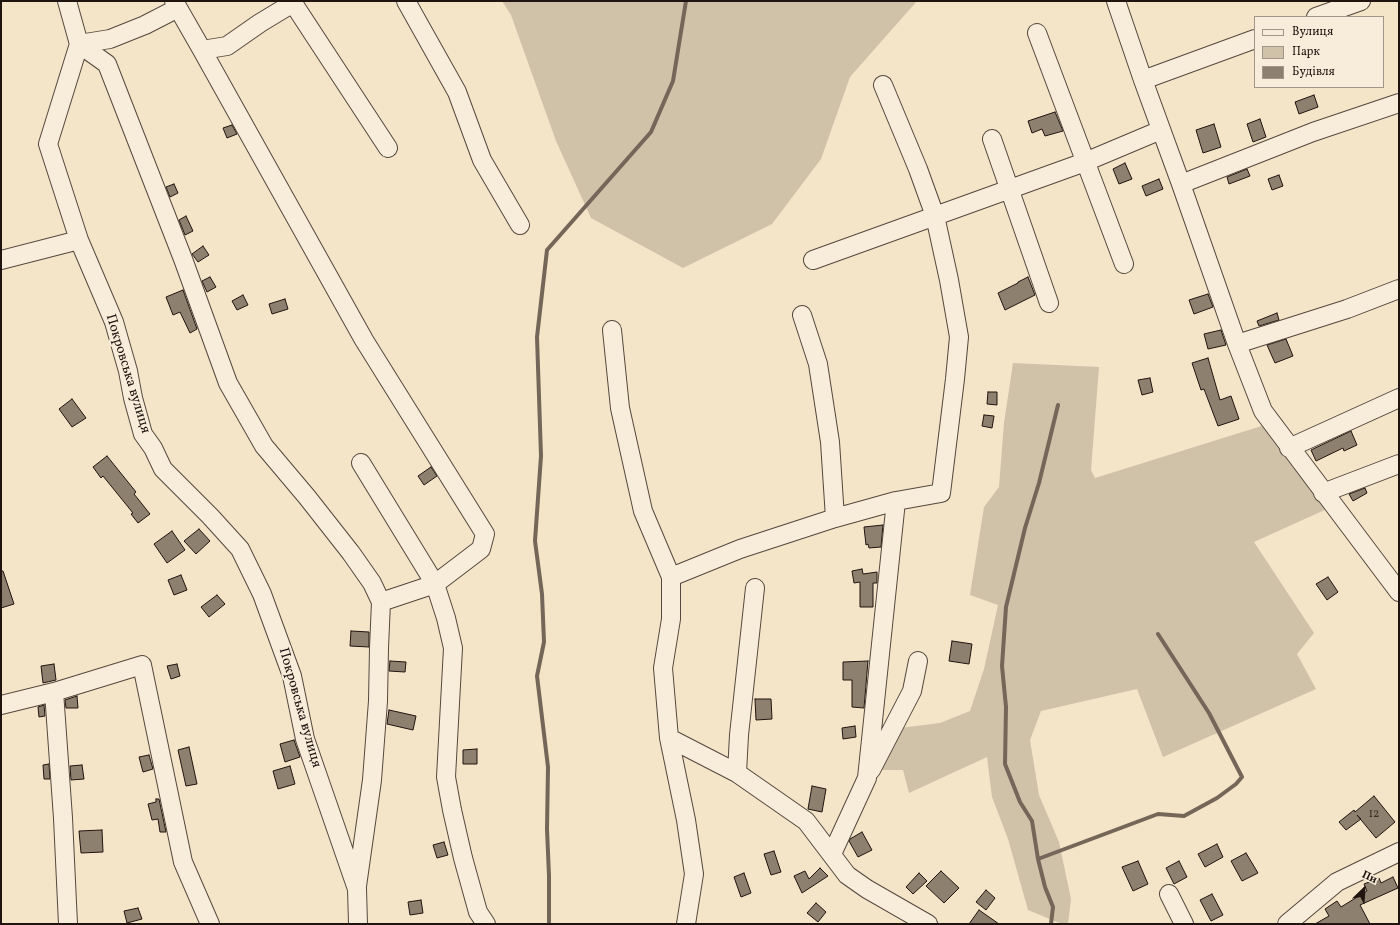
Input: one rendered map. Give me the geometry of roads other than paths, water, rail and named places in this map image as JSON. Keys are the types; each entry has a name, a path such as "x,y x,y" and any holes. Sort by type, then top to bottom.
{"street":[{"path":"67,1 79,44 107,64 180,252 228,383 264,446 351,553 372,583 381,602 378,648 378,701 372,780 357,889"},
{"path":"406,1 456,92 482,160 520,225"},
{"path":"1116,1 1237,344 1263,411 1289,448 1399,592"},
{"path":"1319,16 1361,1"},
{"path":"202,50 227,46 293,2 388,148"},
{"path":"79,44 110,39 176,5 364,340 485,534 481,549 435,584 381,602"},
{"path":"1037,33 1124,264"},
{"path":"1143,80 1254,39"},
{"name":"Покровська вулиця","path":"79,44 48,144 79,240 114,322 128,371 133,398 143,434 153,448 163,469 210,516 240,549 262,594 292,676 305,739 357,889 358,924"},
{"path":"671,577 740,549 835,518 896,501 941,493 956,379 959,337 949,280 935,216 918,169 883,85"},
{"path":"1181,184 1313,132 1399,103"},
{"path":"813,260 1085,162 1161,130"},
{"path":"992,139 1049,303"},
{"path":"1,260 79,240"},
{"path":"1237,344 1347,309 1399,289"},
{"path":"802,315 818,364 830,442 835,518"},
{"path":"612,330 620,408 643,511 671,577 671,619 663,668 669,738 686,820 694,874 686,924"},
{"path":"1289,448 1399,398"},
{"path":"361,463 435,584 446,618 453,648 446,777 452,810 478,912 486,924"},
{"path":"1323,493 1399,464"},
{"path":"867,778 896,501"},
{"path":"737,773 739,735 755,588"},
{"path":"832,854 867,778 912,691 918,661"},
{"path":"1,705 54,692 142,665 183,862 210,924"},
{"path":"54,692 63,818 68,924"},
{"path":"669,738 737,773 806,821 847,875 867,889 928,924"},
{"path":"1287,924 1337,882 1399,852"},
{"path":"1169,894 1184,924"}],"waterway":[{"path":"549,924 547,829 548,767 537,676 544,642 542,594 535,541 541,456 537,337 547,250 651,132 673,81 686,1"},
{"path":"1051,924 1053,907 1045,887 1038,859 1032,821 1020,802 1005,764 1006,707 1002,666 1006,607 1025,528 1039,483 1058,405"},
{"path":"1038,859 1158,814 1184,816 1217,798 1236,784 1242,777 1209,713 1158,634"}]}
